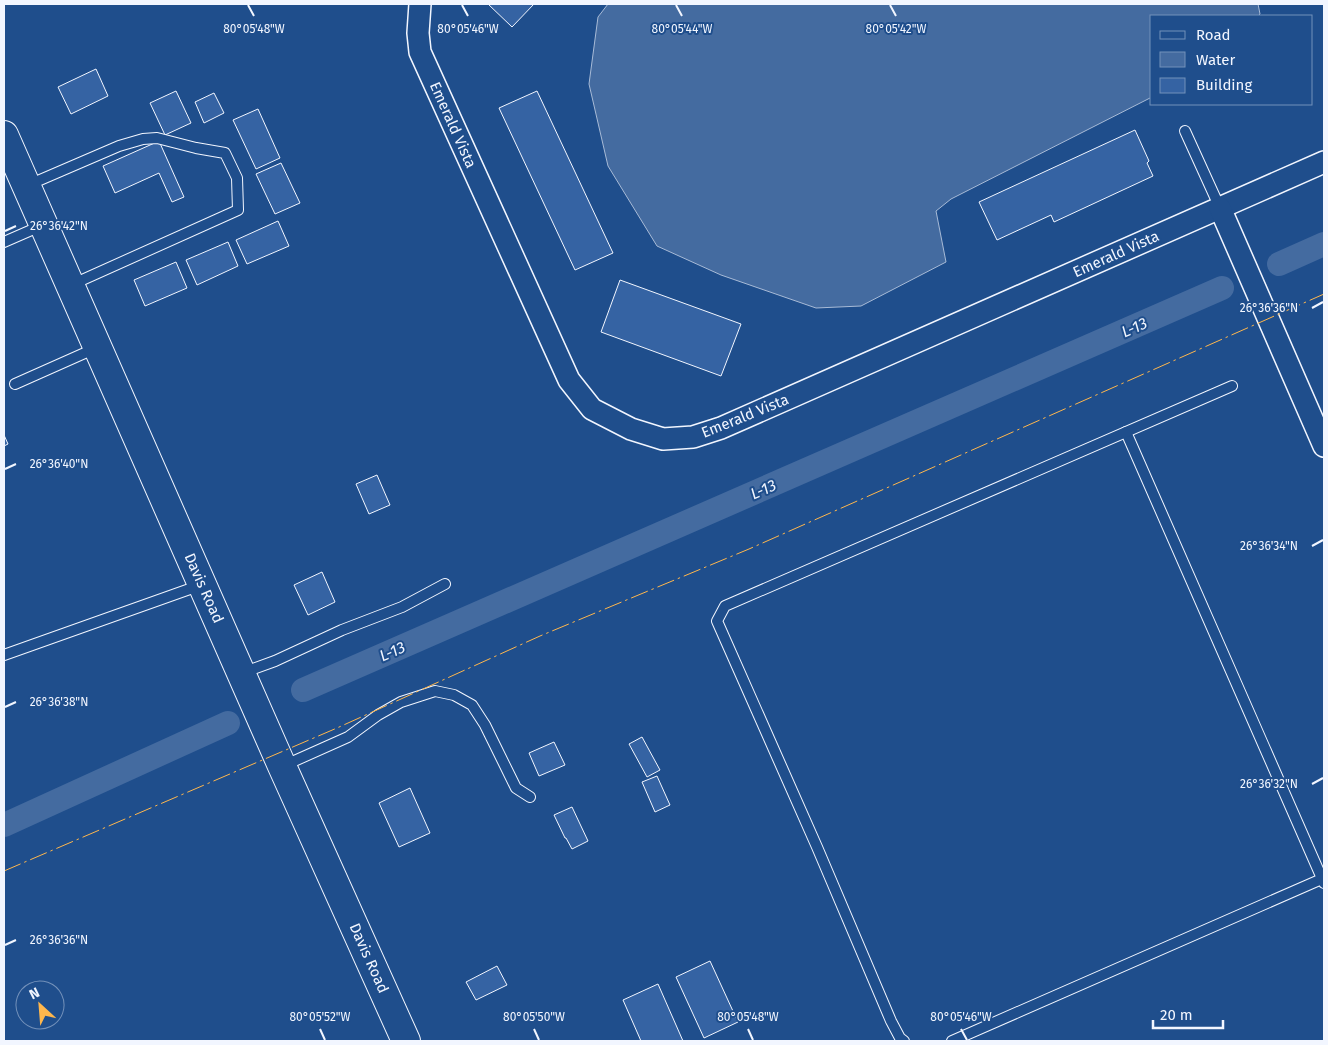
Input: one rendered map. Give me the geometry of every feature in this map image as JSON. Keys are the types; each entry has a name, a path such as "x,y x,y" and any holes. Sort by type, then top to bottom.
{"street":[{"name":"Emerald Vista","path":"420,4 418,33 420,52 569,380 592,409 631,429 662,439 693,437 721,428 1324,162"},
{"name":"Davis Road","path":"4,135 282,766 406,1041"},
{"path":"1220,208 1324,446"}],"lane":[{"path":"1185,130 1220,208"},
{"path":"26,186 119,146 143,139 157,138 225,153 237,178 238,210 70,285"},
{"path":"4,242 44,225"},
{"path":"15,384 97,348"},
{"path":"904,1041 900,1038 891,1021 817,847 717,621 725,606 1232,386"},
{"path":"952,1041 1324,880 1126,432"},
{"path":"242,673 275,661 342,630 402,607 445,584"},
{"path":"4,655 202,585"},
{"path":"282,766 348,737 378,715 401,702 435,690 454,695 472,705 486,725 516,788 530,797"}],"water":[{"path":"608,4 1258,4 1260,14 1150,15 1150,98 951,199 936,211 946,262 861,306 816,308 721,275 657,246 608,166 589,84 598,17"}],"building":[{"path":"488,4 534,4 512,27"},
{"path":"96,69 108,96 71,114 58,87"},
{"path":"176,91 191,123 165,135 150,103"},
{"path":"537,91 613,253 575,270 499,108"},
{"path":"214,93 224,113 204,123 195,102"},
{"path":"258,109 280,158 256,169 233,120"},
{"path":"1135,130 1149,161 1147,163 1153,176 1054,222 1051,215 997,240 979,202"},
{"path":"159,141 184,197 172,202 159,173 115,193 103,166"},
{"path":"281,163 300,203 275,214 256,174"},
{"path":"278,221 289,246 247,264 236,240"},
{"path":"228,242 238,266 197,285 186,260"},
{"path":"176,262 187,288 145,306 134,280"},
{"path":"620,280 741,324 721,376 601,332"},
{"path":"4,435 8,444 4,446"},
{"path":"377,475 390,505 369,514 356,484"},
{"path":"322,572 335,602 308,615 294,585"},
{"path":"642,737 660,770 647,777 629,744"},
{"path":"554,742 565,765 539,776 529,753"},
{"path":"657,776 670,805 655,812 642,782"},
{"path":"410,788 430,833 399,847 379,803"},
{"path":"572,807 588,841 572,849 554,815"},
{"path":"710,961 738,1022 704,1038 676,977"},
{"path":"497,966 507,985 476,1000 466,982"},
{"path":"658,984 683,1041 641,1041 623,1000"}],"waterway":[{"name":"L-13","path":"1279,264 1324,244"},
{"name":"L-13","path":"303,690 1222,288"},
{"name":"L-13","path":"4,825 228,723"}],"power":[{"path":"4,871 337,728 540,636 749,549 1324,294"}]}
